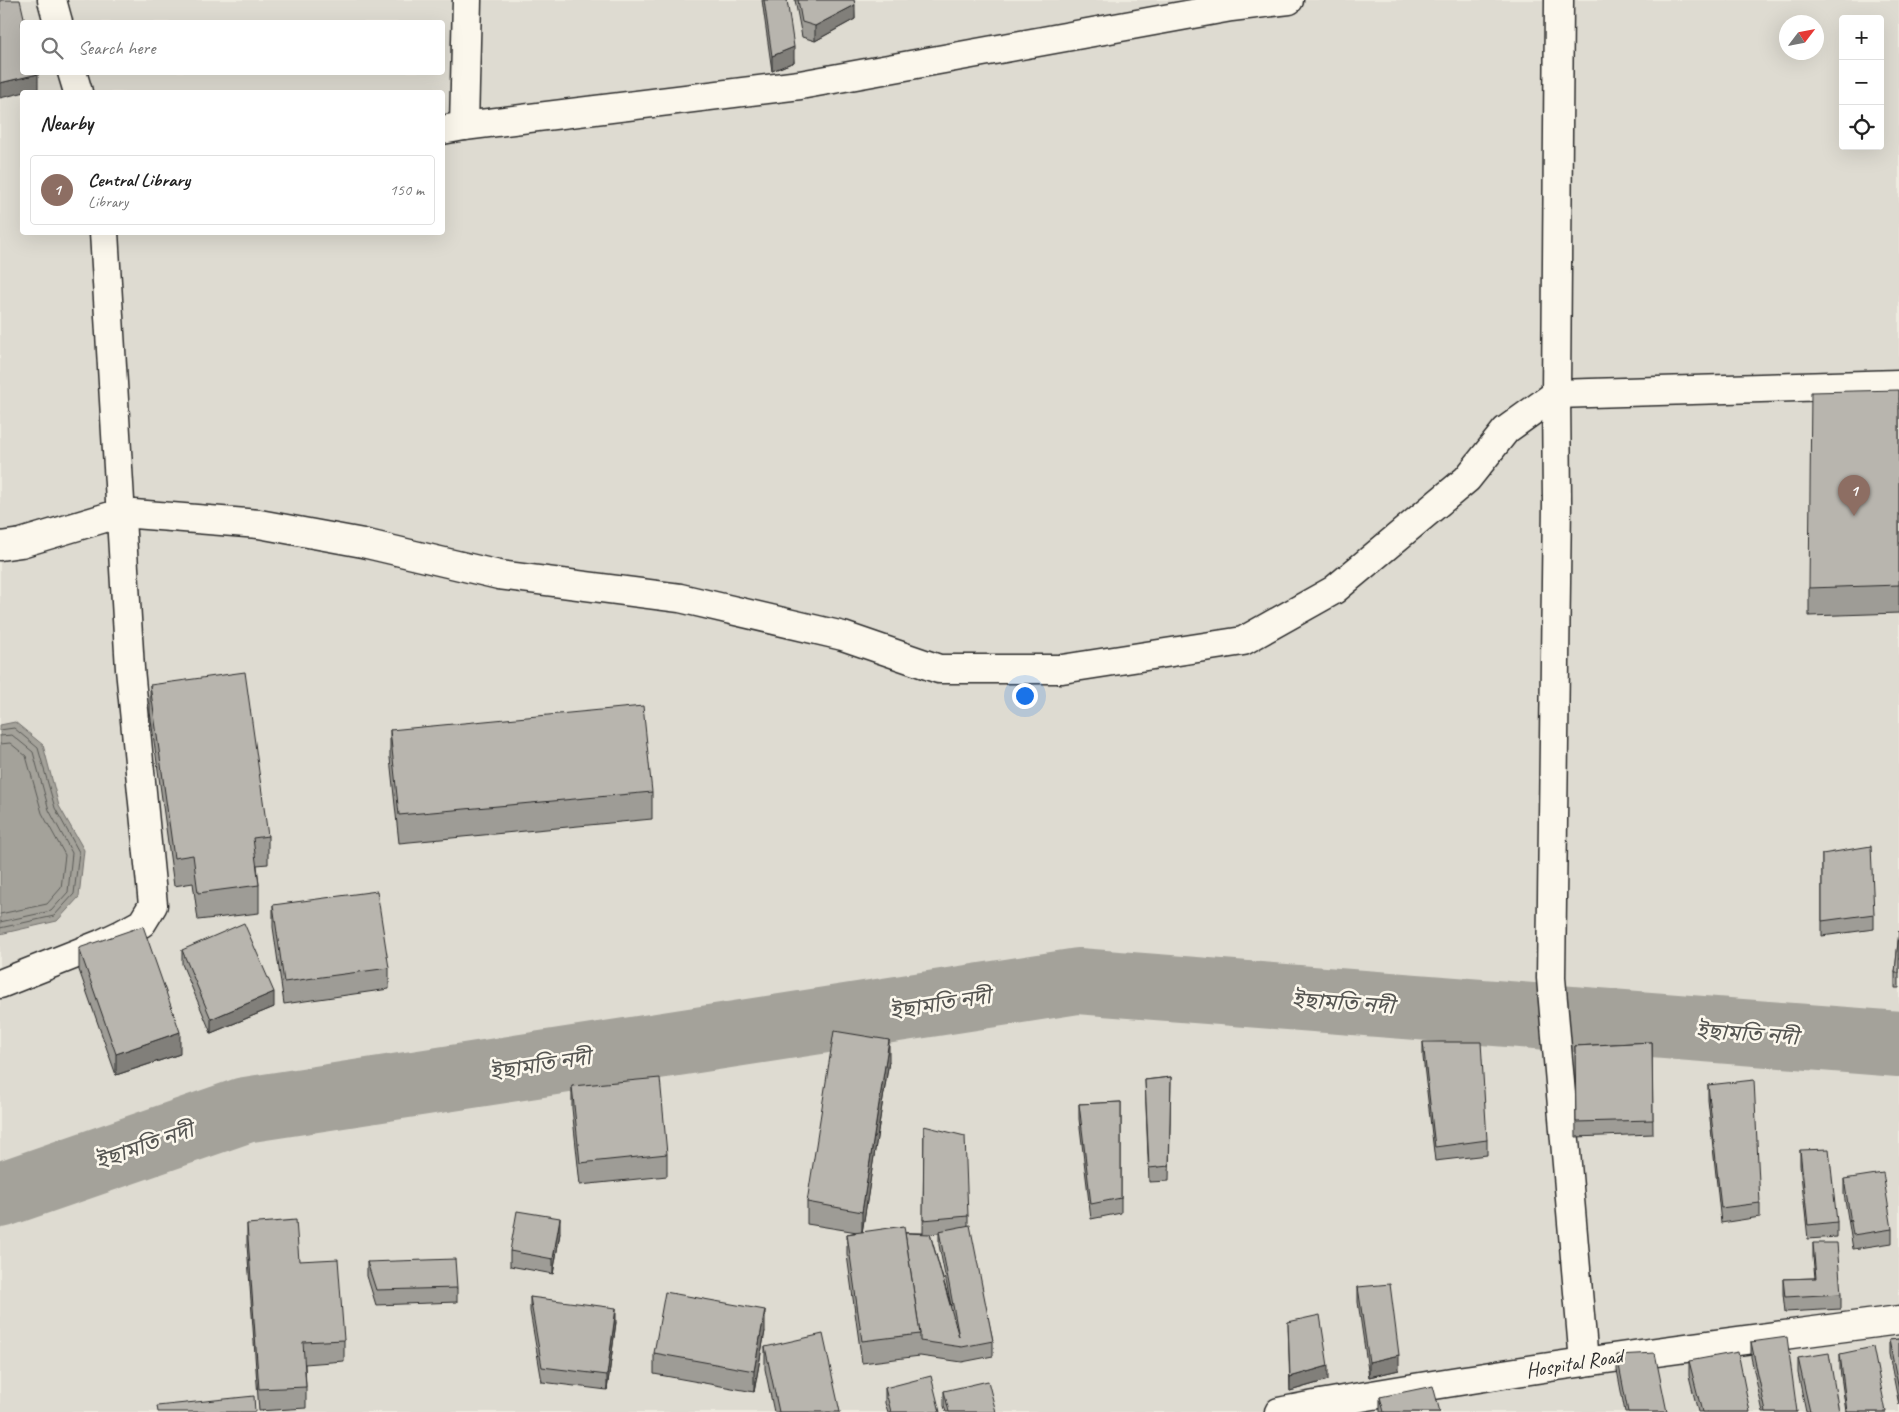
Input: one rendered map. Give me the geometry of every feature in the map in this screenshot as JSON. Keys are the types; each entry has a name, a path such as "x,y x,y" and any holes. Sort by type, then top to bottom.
{"street":[{"path":"52,0 57,20"},
{"path":"467,0 454,128 800,85 1231,6 1289,0"},
{"path":"1559,0 1557,502 1551,978 1584,1362"},
{"path":"73,75 77,90"},
{"path":"0,984 120,935 142,923 153,905 130,668 104,235"},
{"path":"0,546 21,544 121,513 259,524 363,543 499,575 680,598 842,636 939,669 1062,669 1243,642 1334,590 1466,479 1506,430 1556,394 1899,384"},
{"name":"Hospital Road","path":"1280,1412 1354,1397 1584,1362 1685,1347 1899,1320"}],"shaded area":[{"path":"0,0 1899,0 1899,1412 0,1412"}],"water":[{"path":"15,722 43,745 59,806 84,850 79,897 57,921 0,934 0,725"}],"building":[{"path":"0,0 20,0 25,20 20,20 20,75 34,75 0,83"},
{"path":"764,0 787,0 794,47 772,56"},
{"path":"798,0 854,0 855,5 815,26 802,22"},
{"path":"1899,390 1899,585 1809,588 1811,392"},
{"path":"245,672 268,836 253,838 259,885 198,893 193,855 174,858 150,685"},
{"path":"643,706 652,792 399,815 390,730"},
{"path":"1871,846 1874,914 1822,921 1822,854"},
{"path":"377,891 389,968 284,982 273,905"},
{"path":"244,923 274,992 211,1019 182,950"},
{"path":"143,926 180,1032 116,1054 79,948"},
{"path":"1899,931 1899,973 1895,973"},
{"path":"834,1031 889,1040 862,1212 807,1202"},
{"path":"1423,1042 1481,1042 1487,1140 1435,1147"},
{"path":"1652,1042 1653,1120 1576,1122 1575,1046"},
{"path":"1171,1077 1169,1166 1149,1168 1145,1080"},
{"path":"660,1078 667,1154 580,1163 572,1086"},
{"path":"1754,1080 1760,1203 1721,1208 1708,1085"},
{"path":"1121,1102 1121,1198 1091,1204 1079,1104"},
{"path":"924,1126 965,1136 968,1216 923,1220"},
{"path":"1829,1149 1837,1222 1808,1225 1800,1150"},
{"path":"1883,1173 1892,1229 1853,1235 1844,1179"},
{"path":"517,1211 560,1218 553,1259 510,1251"},
{"path":"296,1220 299,1261 338,1259 344,1340 303,1342 306,1387 259,1389 247,1224"},
{"path":"970,1225 993,1341 962,1347 920,1341 905,1233 930,1234 959,1337 939,1231"},
{"path":"904,1226 920,1334 862,1341 847,1234"},
{"path":"1813,1243 1837,1243 1841,1294 1785,1297 1783,1279 1816,1278"},
{"path":"455,1259 457,1288 376,1290 367,1262"},
{"path":"1390,1284 1399,1355 1369,1362 1358,1287"},
{"path":"665,1292 765,1310 754,1371 654,1353"},
{"path":"530,1297 616,1308 607,1375 542,1367"},
{"path":"1320,1315 1328,1366 1290,1377 1288,1322"},
{"path":"823,1334 840,1412 779,1412 765,1347"},
{"path":"1787,1337 1797,1412 1766,1412 1751,1342"},
{"path":"1899,1339 1899,1390 1889,1340"},
{"path":"1873,1347 1886,1412 1847,1412 1840,1354"},
{"path":"1738,1352 1750,1412 1702,1412 1689,1361"},
{"path":"1655,1353 1667,1412 1628,1412 1617,1355"},
{"path":"1829,1353 1839,1412 1810,1412 1798,1358"},
{"path":"931,1376 940,1412 891,1412 885,1388"},
{"path":"988,1381 996,1412 949,1412 944,1391"},
{"path":"1433,1386 1440,1412 1384,1412 1380,1397"},
{"path":"254,1396 255,1412 158,1412 157,1406"}],"waterway":[{"name":"ইছামতি নদী","path":"0,1195 245,1110 1078,981 1899,1044"}],"place":[{"name":"Central Library","path":"1854,516"}]}
